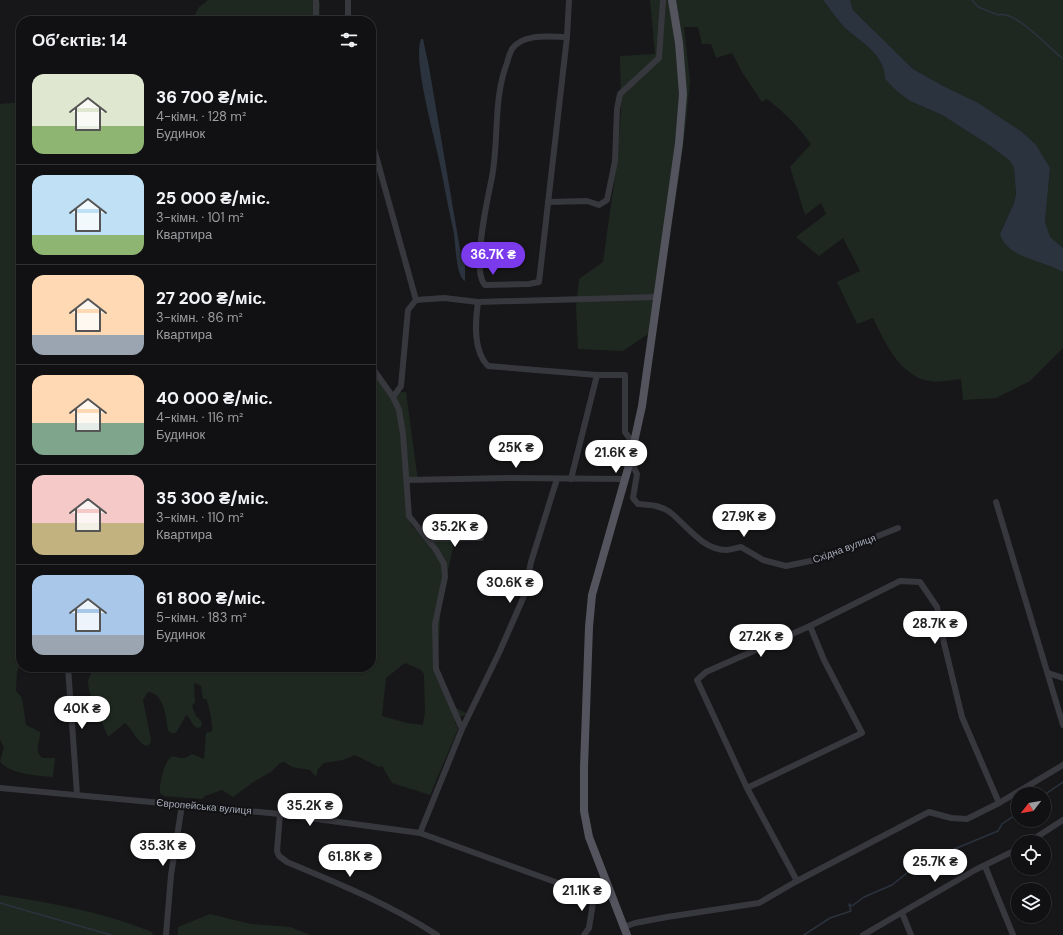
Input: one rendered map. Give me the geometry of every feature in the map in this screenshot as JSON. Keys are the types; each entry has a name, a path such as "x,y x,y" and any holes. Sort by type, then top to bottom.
{"main road":[{"path":"626,931 589,837 584,810 589,627 592,595 630,465 642,406 656,297 679,143 683,94 679,43 672,0"}],"street":[{"path":"316,0 316,16"},
{"path":"348,0 348,16"},
{"path":"567,37 545,37 520,41 512,49 502,75 497,108 492,177 486,199 481,234 481,277 485,285 529,284 539,282 567,37 569,0"},
{"path":"548,202 587,202 599,205 607,200 615,161 617,108 620,94 660,58 663,0"},
{"path":"376,156 416,300"},
{"path":"393,397 401,386 408,310 416,300 444,298 478,302 656,297"},
{"path":"478,302 476,342 482,360 488,366 597,375 626,375 625,432 634,445"},
{"path":"376,373 393,397 399,410 403,434 409,516 428,539 444,564 444,577 435,624 436,669 462,729"},
{"path":"571,479 597,375"},
{"name":"Східна вулиця","path":"630,465 633,466 637,474 633,498 638,504 656,505 670,512 687,530 712,546 725,550 741,547 763,560 786,566 820,559 898,528"},
{"path":"407,480 625,478"},
{"path":"420,833 462,729 499,653 524,596 531,562 557,479"},
{"path":"996,502 1063,725"},
{"path":"428,539 481,538"},
{"path":"797,881 747,788 697,680 711,669 810,626 900,581 920,582 937,607 944,643 962,716 999,803"},
{"path":"747,788 862,733 824,660 810,626"},
{"path":"68,672 77,794"},
{"path":"1048,673 1063,678"},
{"path":"626,931 648,921 759,903 797,881 929,812 951,818 967,819 999,803 1063,765"},
{"name":"Європейська вулиця","path":"0,788 280,814 420,833 594,896 611,896"},
{"path":"166,934 171,875 182,805"},
{"path":"280,814 277,851 283,859 372,897 413,919 437,935"},
{"path":"1040,835 1063,820"},
{"path":"863,935 1011,853"},
{"path":"985,866 1013,935"},
{"path":"584,935 589,928 594,896"},
{"path":"902,913 911,935"}],"shaded area":[{"path":"208,0 314,0 320,3 319,16 195,16 198,8"},
{"path":"650,0 823,0 844,27 864,43 881,62 885,79 910,101 942,115 989,145 1010,161 1014,168 1016,194 1014,203 1000,234 1063,272 1063,348 1030,381 996,398 963,400 961,379 934,382 919,378 910,373 902,366 888,347 873,318 857,324 837,282 860,271 843,238 819,256 796,237 826,214 821,203 805,215 790,167 811,144 796,125 779,109 767,99 762,102 742,72 732,53 716,58 711,44 702,44 698,27 684,27 690,81 686,122 679,177 654,330 623,351 578,349 576,308 579,279 603,262 617,161 621,110 620,56 655,54"},
{"path":"850,0 1063,0 1063,248 1049,237 1045,222 1050,168 945,87 913,69 853,10"},
{"path":"16,102 16,691 22,698 26,725 40,732 38,749 39,755 42,758 55,758 53,777 16,772 9,769 0,761 4,748 0,739 0,104"},
{"path":"376,372 390,393 406,392 418,481 410,482 410,523 418,532 430,536 455,538 441,604 437,675 451,705 468,714 454,719 458,729 430,795 392,783 382,766 379,767 355,755 343,760 324,763 318,769 316,777 310,770 292,767 284,762 280,763 271,772 255,781 233,797 222,790 205,796 202,799 164,796 160,793 161,780 168,759 174,756 184,758 192,754 204,759 206,733 212,731 212,728 208,705 206,699 203,699 201,686 196,683 194,684 195,702 192,706 196,716 202,722 201,727 195,727 186,715 176,733 171,733 168,730 161,701 153,693 148,692 143,700 151,739 150,744 146,746 125,723 108,737 89,691 88,681 91,672 376,672","holes":["405,663 421,670 424,674 425,711 423,725 407,723 382,716 386,678"]},
{"path":"0,895 39,901 96,914 134,925 152,932 153,935 0,935"},
{"path":"210,914 251,924 290,927 310,935 178,935 178,927"}],"water":[{"path":"823,0 850,0 853,10 913,69 978,103 1022,132 1036,145 1050,168 1045,222 1050,237 1063,248 1063,272 1018,254 1010,249 1000,234 1014,203 1016,194 1014,168 1010,161 989,145 942,115 910,101 897,91 885,79 881,62 864,43 844,27"},
{"path":"421,39 423,39 429,67 461,255 465,264 465,281 459,272 454,234 424,94 419,62"}],"waterway":[{"path":"972,0 978,7 998,15 1005,15 1014,18 1032,31 1063,59"},
{"path":"1051,790 1063,782"},
{"path":"804,935 830,918 851,911 849,904 852,906 864,897 892,885 918,864 998,831 1002,824 1011,818"},
{"path":"0,903 111,935"}]}
